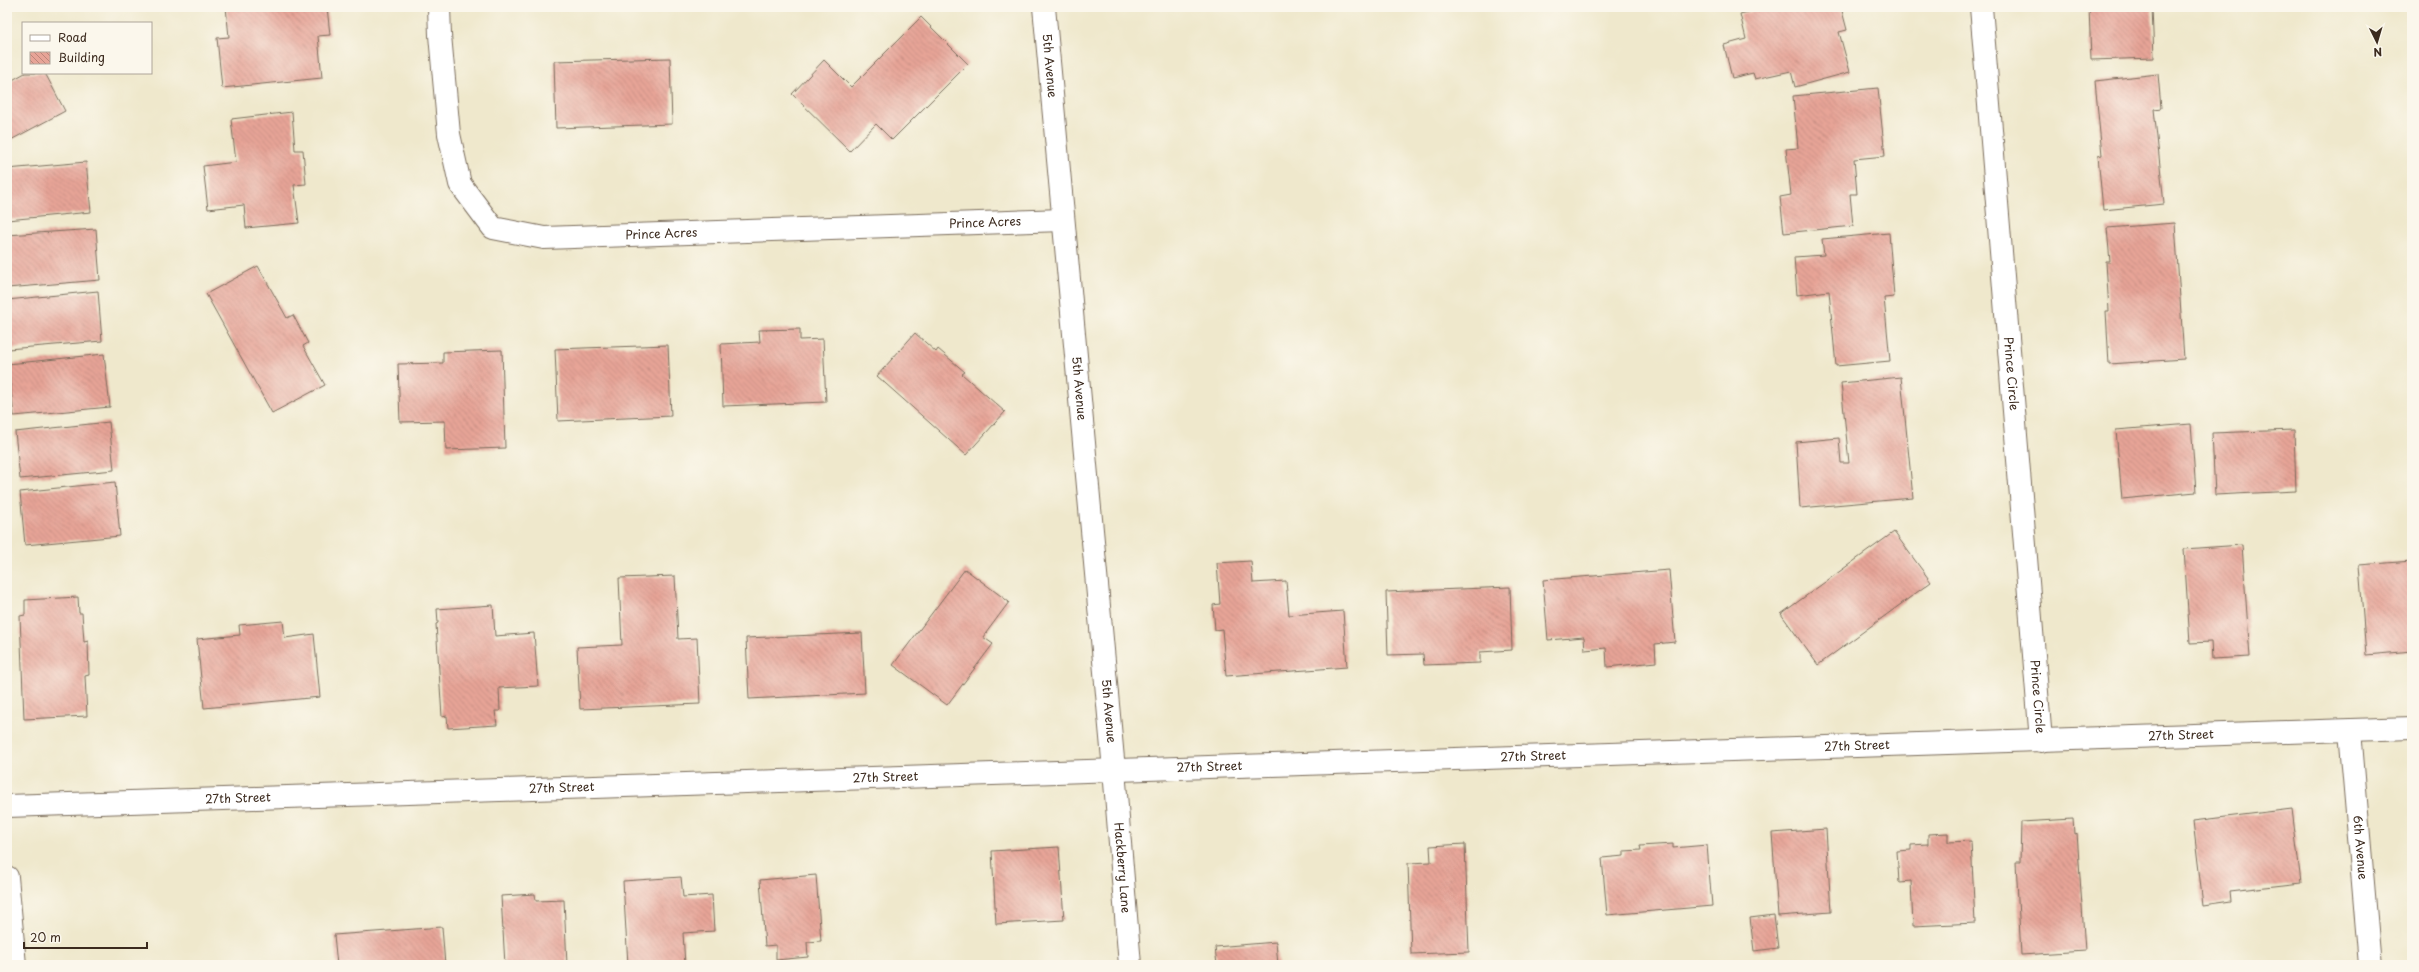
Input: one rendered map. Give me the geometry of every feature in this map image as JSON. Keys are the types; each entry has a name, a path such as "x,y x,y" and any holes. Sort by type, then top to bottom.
{"street":[{"name":"Prince Acres","path":"439,7 440,35 449,134 460,184 493,228 544,238 1063,220"},
{"name":"5th Avenue","path":"1044,7 1114,770"},
{"name":"Prince Circle","path":"1981,7 2040,741"},
{"name":"27th Street","path":"7,806 2412,728"},
{"name":"6th Avenue","path":"2350,731 2370,965"},
{"name":"Hackberry Lane","path":"1114,770 1130,965"},
{"path":"7,877 15,965"}],"building":[{"path":"226,7 327,7 330,35 318,36 322,78 222,88 217,38 229,37"},
{"path":"1768,7 1841,7 1847,30 1839,32 1850,72 1795,87 1791,71 1755,79 1753,73 1732,78 1724,45 1746,39 1740,14"},
{"path":"2089,7 2152,7 2154,58 2091,60"},
{"path":"921,17 968,64 892,140 876,124 850,151 792,94 824,60 851,87"},
{"path":"670,58 672,124 556,128 554,61"},
{"path":"23,74 46,74 65,111 7,142 7,83"},
{"path":"2158,74 2161,108 2154,109 2164,204 2103,210 2098,156 2102,155 2095,81"},
{"path":"1878,88 1885,156 1854,159 1857,194 1850,194 1853,226 1784,233 1780,197 1791,195 1786,149 1798,148 1793,96"},
{"path":"292,112 295,150 303,150 306,184 294,185 299,223 246,228 244,205 208,209 203,166 236,162 231,119"},
{"path":"86,162 91,212 7,220 7,169"},
{"path":"2175,223 2184,359 2109,364 2106,311 2109,311 2106,262 2110,262 2107,228"},
{"path":"96,229 100,280 7,288 7,235"},
{"path":"1889,233 1894,297 1884,298 1890,361 1836,366 1829,291 1797,295 1794,257 1824,255 1822,239"},
{"path":"258,266 287,318 293,315 308,343 303,346 325,385 272,413 206,294"},
{"path":"98,291 102,341 8,349 7,300"},
{"path":"800,329 800,340 823,339 826,402 723,406 721,344 760,342 759,330"},
{"path":"915,333 936,352 938,349 965,372 962,374 1005,412 966,455 877,376"},
{"path":"668,345 671,416 558,421 555,349"},
{"path":"502,350 505,448 446,450 445,421 400,422 398,364 443,363 443,352"},
{"path":"104,354 110,407 14,416 8,364"},
{"path":"1901,377 1913,498 1800,508 1796,442 1839,438 1841,463 1849,463 1841,383"},
{"path":"109,422 114,470 20,479 15,432"},
{"path":"2191,424 2196,492 2122,499 2116,430"},
{"path":"2294,430 2296,491 2215,495 2212,433"},
{"path":"115,482 120,536 25,545 20,492"},
{"path":"1894,532 1931,582 1818,665 1781,614"},
{"path":"2242,545 2250,657 2212,659 2211,642 2190,643 2184,549"},
{"path":"1251,561 1253,583 1286,581 1289,615 1343,611 1347,667 1226,676 1222,629 1215,630 1213,605 1220,604 1217,563"},
{"path":"2412,561 2412,651 2366,655 2359,565"},
{"path":"965,569 1009,602 983,637 993,644 947,705 893,665"},
{"path":"1669,570 1675,642 1655,644 1656,662 1607,667 1606,648 1585,650 1584,637 1548,640 1543,580"},
{"path":"675,576 678,639 697,638 700,704 580,709 577,647 622,645 619,578"},
{"path":"1510,587 1512,650 1480,652 1480,663 1424,665 1423,654 1388,655 1386,592"},
{"path":"78,597 79,613 82,613 84,642 88,641 89,675 85,676 87,716 24,719 20,616 25,615 25,600"},
{"path":"493,605 495,636 534,633 538,686 499,688 500,711 495,711 497,725 448,728 447,716 442,717 436,624 438,623 437,609"},
{"path":"283,621 285,638 314,634 320,697 204,708 197,639 240,635 239,625"},
{"path":"862,633 865,693 749,699 746,638"},
{"path":"2292,809 2301,883 2230,891 2231,901 2203,905 2193,821"},
{"path":"2073,819 2074,834 2077,833 2085,951 2021,955 2016,862 2020,862 2021,822"},
{"path":"1826,829 1831,912 1778,916 1772,833"},
{"path":"1948,833 1948,842 1971,841 1975,923 1913,926 1911,881 1899,882 1897,851 1911,850 1911,845 1928,844 1928,834"},
{"path":"1465,844 1469,952 1411,954 1408,863 1431,862 1430,846"},
{"path":"1673,844 1673,848 1707,845 1712,906 1607,915 1602,858 1624,856 1624,851 1641,850 1640,846"},
{"path":"1059,847 1064,920 996,924 992,851"},
{"path":"816,875 821,941 807,942 808,957 776,960 776,945 765,946 760,880"},
{"path":"681,877 683,897 712,895 714,931 683,933 685,965 628,965 623,881"},
{"path":"535,894 536,901 564,900 567,965 505,965 501,896"},
{"path":"1774,915 1778,948 1754,951 1750,918"},
{"path":"442,927 445,965 337,965 334,935"},
{"path":"1276,942 1278,965 1217,965 1215,947"}]}
